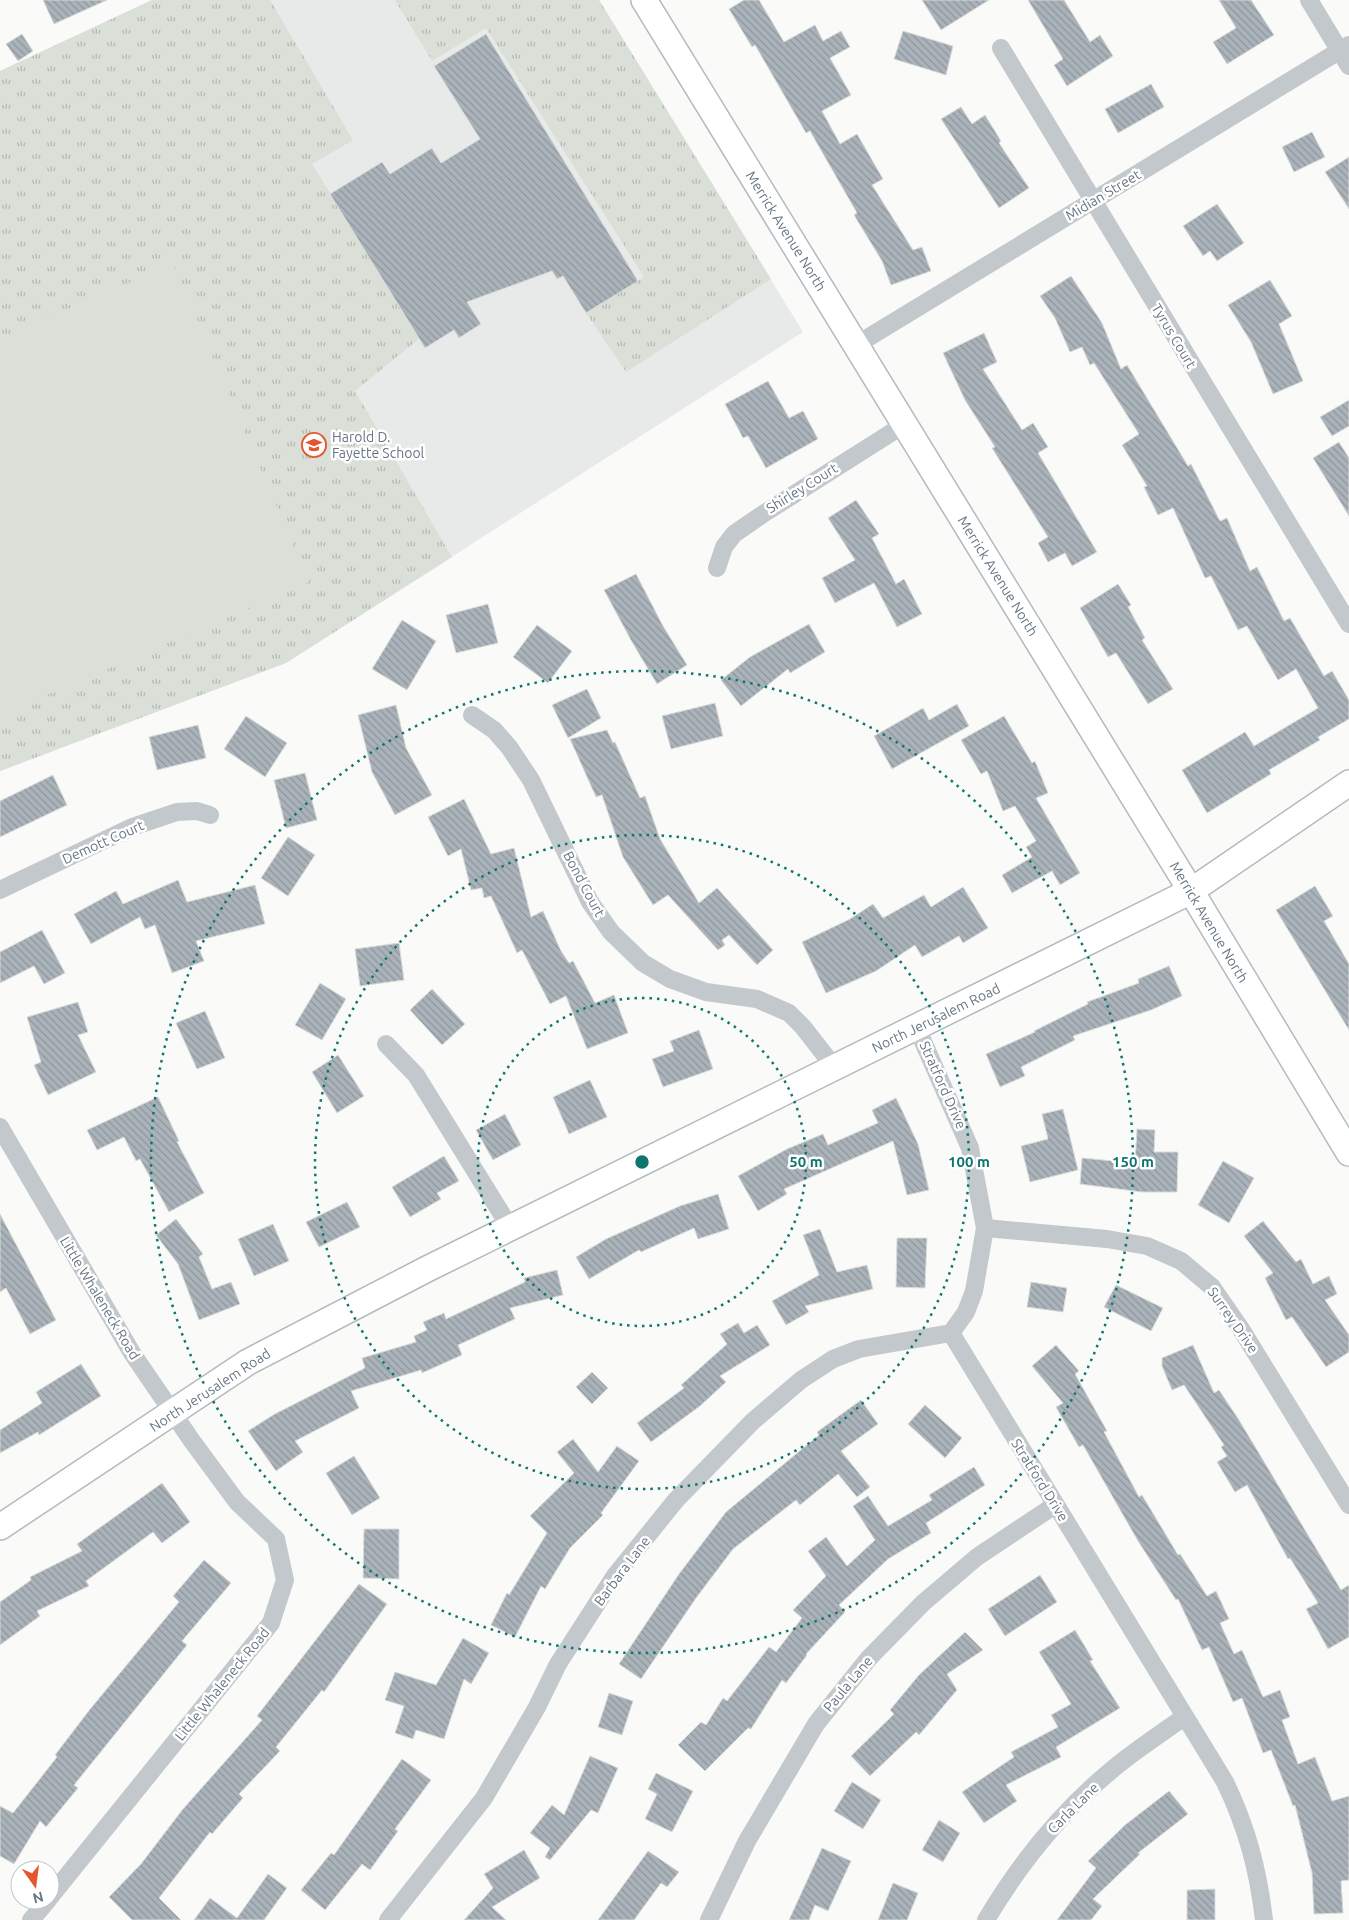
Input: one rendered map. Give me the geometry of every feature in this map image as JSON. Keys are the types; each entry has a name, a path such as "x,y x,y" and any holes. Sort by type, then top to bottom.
{"main road":[{"name":"Merrick Avenue North","path":"644,0 1191,891 1349,1153"},
{"name":"North Jerusalem Road","path":"0,1528 248,1362 427,1269 1191,891 1349,783"}],"street":[{"path":"1309,0 1344,48 1349,66"},
{"name":"Tyrus Court","path":"1001,48 1349,624"},
{"name":"Midian Street","path":"856,345 1344,48"},
{"name":"Shirley Court","path":"716,568 724,547 734,534 904,424"},
{"name":"Bond Court","path":"472,715 494,730 509,747 531,780 590,902 611,932 643,962 670,979 706,992 757,999 789,1014 803,1027 835,1068"},
{"name":"Demott Court","path":"0,890 132,828 177,812 197,811 210,815"},
{"name":"Stratford Drive","path":"917,1028 970,1148 985,1228 974,1291 966,1312 951,1333 1225,1782 1239,1812 1258,1873 1264,1920"},
{"path":"386,1044 416,1075 510,1229"},
{"name":"Little Whaleneck Road","path":"0,1127 132,1353 173,1414 237,1502 276,1539 285,1580 271,1623 60,1885"},
{"name":"Surrey Drive","path":"985,1228 1107,1239 1147,1246 1181,1261 1212,1286 1241,1329 1349,1506"},
{"name":"Barbara Lane","path":"388,1920 484,1798 537,1707 558,1664 604,1593 676,1500 753,1421 801,1380 833,1359 859,1349 951,1333"},
{"name":"Paula Lane","path":"709,1920 747,1842 816,1724 869,1658 923,1603 977,1557 1055,1505"},
{"name":"Carla Lane","path":"986,1920 1009,1881 1052,1828 1078,1800 1119,1764 1184,1717"},
{"path":"32,1920 40,1910"}],"shaded area":[{"name":"Harold D. Fayette School","path":"152,0 599,0 803,332 286,663 0,771 0,71"}],"green space":[{"path":"152,0 270,0 353,140 312,164 420,338 355,391 452,557 286,663 0,771 0,71"},
{"path":"395,0 599,0 771,279 626,372 586,313 644,277 486,28 432,61"},
{"path":"173,264 309,582 0,715 0,338"}],"building":[{"path":"43,0 107,0 54,24"},
{"path":"744,0 759,0 784,42 815,25 823,41 841,31 850,47 830,58 851,95 822,111 840,144 857,134 883,179 872,185 913,250 922,247 931,271 891,285 882,261 854,215 857,213 810,131 806,133 755,45 752,47 729,9"},
{"path":"922,0 989,0 941,30"},
{"path":"1028,0 1064,0 1090,42 1100,35 1113,56 1067,86 1054,65 1063,59"},
{"path":"1219,0 1251,0 1274,35 1227,64 1213,42 1236,28"},
{"path":"903,31 953,46 946,75 894,59"},
{"path":"22,34 33,51 18,61 6,44"},
{"path":"486,34 638,281 586,313 563,276 557,279 552,271 467,302 481,324 459,338 454,330 425,348 330,194 382,162 390,174 432,148 441,163 480,139 434,66"},
{"path":"1151,84 1164,107 1118,133 1105,109"},
{"path":"961,107 972,124 985,115 1001,141 999,143 1029,188 999,208 941,119"},
{"path":"1312,132 1325,157 1294,172 1282,147"},
{"path":"1349,157 1349,209 1325,172"},
{"path":"1217,204 1244,243 1217,261 1210,251 1203,256 1183,226"},
{"path":"1071,276 1102,323 1121,369 1127,365 1188,466 1191,464 1220,521 1227,518 1250,571 1257,567 1284,621 1290,618 1324,676 1332,671 1349,700 1349,719 1318,737 1320,740 1269,770 1271,774 1207,813 1182,770 1245,732 1254,746 1318,708 1296,669 1278,680 1247,626 1238,630 1211,576 1205,578 1173,508 1158,515 1144,487 1147,486 1122,445 1139,434 1094,363 1090,365 1082,347 1070,352 1055,318 1040,296"},
{"path":"1270,280 1292,316 1279,324 1303,381 1273,394 1251,342 1228,305"},
{"path":"984,333 997,362 983,369 1022,430 1033,423 1048,447 1038,453 1097,552 1072,566 1065,553 1048,562 1038,543 1048,537 992,448 995,447 965,400 943,353"},
{"path":"768,381 789,418 803,411 818,439 766,468 748,436 743,438 725,404"},
{"path":"1349,400 1349,426 1332,436 1320,417"},
{"path":"1339,442 1349,458 1349,516 1313,458"},
{"path":"856,500 879,534 872,538 896,584 904,579 922,614 897,627 874,583 835,603 822,578 855,560 828,518"},
{"path":"636,574 663,626 687,665 657,684 604,590"},
{"path":"1118,584 1131,605 1128,607 1145,638 1142,640 1173,689 1148,704 1116,653 1108,657 1080,608"},
{"path":"488,604 498,643 456,653 446,615"},
{"path":"402,620 436,641 407,690 372,669"},
{"path":"809,624 825,652 790,673 788,669 741,706 721,680 750,657"},
{"path":"537,625 572,651 548,683 513,657"},
{"path":"587,689 601,718 568,738 552,705"},
{"path":"715,703 723,736 671,749 662,716"},
{"path":"957,704 969,726 892,769 874,736 923,708 929,720"},
{"path":"396,705 406,748 432,795 395,815 372,772 358,715"},
{"path":"246,716 287,743 265,777 224,749"},
{"path":"1004,716 1032,763 1035,761 1048,793 1036,798 1080,873 1060,885 1052,871 1012,893 1002,875 1032,857 1026,847 1036,841 1015,806 1003,811 987,771 981,774 961,740"},
{"path":"198,725 206,758 157,770 149,737"},
{"path":"607,730 613,743 615,742 640,798 645,796 660,839 699,903 717,888 773,950 757,965 729,935 722,940 725,945 718,950 668,895 653,905 623,857 602,795 596,797 570,739"},
{"path":"305,773 317,820 286,828 274,780"},
{"path":"53,775 67,805 0,837 0,801"},
{"path":"464,799 491,854 514,848 531,917 543,911 561,951 569,963 573,961 595,1003 614,995 628,1033 587,1049 566,996 550,1004 522,950 517,953 491,896 484,898 482,888 471,890 461,849 448,856 428,817"},
{"path":"288,837 315,855 288,896 261,878"},
{"path":"178,880 187,902 255,885 265,924 196,941 204,961 172,973 155,925 145,929 140,917 91,944 74,914 116,891 123,904"},
{"path":"1315,886 1333,916 1324,921 1349,964 1349,1030 1276,910"},
{"path":"963,887 988,928 963,943 959,936 922,957 915,945 876,971 826,993 802,942 850,919 873,904 883,918 924,895 931,907"},
{"path":"42,930 65,973 44,984 34,966 0,983 0,952"},
{"path":"399,943 404,980 360,986 355,949"},
{"path":"1169,966 1182,996 1151,1010 1073,1036 1075,1040 1021,1067 1025,1076 1000,1087 986,1054 1035,1032 1088,1004 1087,1002 1139,983 1138,979"},
{"path":"320,983 346,999 322,1040 295,1025"},
{"path":"432,989 465,1024 442,1045 410,1010"},
{"path":"78,1002 88,1032 78,1035 96,1072 48,1095 34,1065 41,1062 27,1017"},
{"path":"205,1011 225,1058 197,1069 176,1023"},
{"path":"699,1030 713,1069 663,1087 652,1059 674,1051 670,1041"},
{"path":"338,1055 364,1096 337,1113 312,1072"},
{"path":"590,1080 607,1117 569,1134 553,1097"},
{"path":"158,1097 179,1141 177,1142 204,1193 169,1212 140,1159 136,1161 124,1137 97,1150 87,1130"},
{"path":"896,1098 918,1144 929,1190 907,1195 893,1141 784,1189 787,1194 758,1211 738,1176 787,1149 823,1134 828,1145 878,1123 872,1110"},
{"path":"1063,1109 1078,1170 1030,1182 1021,1146 1048,1139 1042,1114"},
{"path":"505,1114 521,1145 493,1160 476,1130"},
{"path":"1137,1129 1155,1130 1154,1152 1178,1152 1177,1192 1142,1192 1080,1184 1082,1158 1135,1163"},
{"path":"444,1156 459,1181 437,1193 441,1199 410,1217 392,1187"},
{"path":"1223,1161 1254,1178 1229,1223 1198,1205"},
{"path":"718,1194 729,1229 698,1239 694,1228 641,1252 639,1250 589,1279 576,1257 606,1239 680,1206"},
{"path":"347,1202 360,1227 319,1247 306,1222"},
{"path":"0,1214 56,1320 30,1334 6,1288 0,1292"},
{"path":"176,1219 203,1254 199,1257 212,1289 231,1282 240,1304 199,1320 178,1264 156,1235"},
{"path":"1263,1221 1296,1262 1301,1259 1313,1284 1329,1276 1337,1294 1325,1300 1349,1335 1349,1352 1326,1367 1292,1317 1286,1320 1265,1278 1273,1273 1244,1236"},
{"path":"273,1224 289,1261 254,1276 238,1239"},
{"path":"820,1229 837,1272 867,1265 873,1289 805,1306 809,1312 786,1325 772,1301 819,1275 803,1235"},
{"path":"897,1238 927,1238 925,1288 896,1287"},
{"path":"557,1270 563,1295 510,1308 515,1319 458,1345 462,1355 422,1373 421,1370 351,1391 359,1408 295,1441 303,1452 276,1471 248,1431 273,1415 365,1368 362,1358 416,1342 414,1336 427,1330 423,1322 444,1313 446,1319 525,1282 524,1278"},
{"path":"1031,1282 1067,1288 1063,1312 1027,1307"},
{"path":"1116,1285 1163,1308 1151,1331 1104,1307"},
{"path":"738,1323 744,1333 757,1325 770,1345 720,1376 726,1382 700,1406 651,1442 637,1423 684,1388 681,1385 727,1344 720,1334"},
{"path":"1056,1345 1079,1371 1075,1374 1107,1431 1104,1432 1139,1497 1142,1495 1178,1555 1180,1554 1207,1596 1216,1591 1229,1619 1220,1623 1234,1654 1242,1650 1263,1697 1280,1690 1290,1717 1282,1720 1298,1764 1315,1757 1332,1801 1349,1796 1349,1880 1341,1881 1343,1913 1314,1914 1312,1873 1295,1805 1293,1806 1271,1750 1263,1753 1242,1698 1233,1702 1209,1647 1202,1650 1178,1599 1176,1600 1138,1541 1083,1445 1079,1447 1056,1407 1063,1403 1032,1366"},
{"path":"1193,1345 1214,1393 1219,1390 1239,1420 1341,1590 1349,1585 1349,1637 1328,1649 1306,1609 1318,1603 1290,1558 1288,1559 1247,1485 1235,1492 1217,1462 1227,1456 1221,1447 1224,1445 1184,1385 1172,1390 1162,1366 1162,1358"},
{"path":"81,1364 101,1396 39,1435 38,1432 0,1453 0,1430 42,1403 36,1392"},
{"path":"592,1372 608,1388 592,1404 576,1387"},
{"path":"861,1400 878,1424 841,1451 870,1487 857,1497 838,1474 800,1505 796,1500 733,1549 696,1598 641,1679 619,1664 679,1574 726,1512 819,1435 817,1432"},
{"path":"925,1405 962,1438 945,1458 908,1424"},
{"path":"573,1439 598,1472 617,1446 639,1461 601,1513 603,1515 570,1548 545,1589 541,1586 515,1637 491,1625 507,1593 509,1595 547,1533 530,1516 574,1473 557,1452"},
{"path":"354,1456 380,1498 352,1515 326,1473"},
{"path":"974,1467 985,1485 926,1523 931,1533 888,1559 839,1605 845,1612 806,1654 786,1683 782,1680 751,1729 748,1728 705,1771 678,1745 701,1722 706,1725 723,1698 727,1701 769,1647 776,1652 802,1618 793,1610 826,1576 808,1551 826,1537 847,1566 875,1540 853,1506 868,1496 888,1526 932,1500 929,1495"},
{"path":"162,1483 190,1522 162,1543 153,1532 86,1581 89,1586 37,1611 40,1616 0,1645 0,1602 31,1580 30,1577 82,1551 77,1544"},
{"path":"364,1529 399,1529 399,1579 363,1578"},
{"path":"204,1560 231,1583 182,1641 187,1645 74,1785 78,1788 46,1827 40,1821 16,1860 10,1860 10,1862 0,1856 0,1806 13,1813 57,1757 55,1755 91,1708 179,1602 173,1596"},
{"path":"1040,1575 1057,1602 1005,1636 988,1609"},
{"path":"359,1584 387,1604 324,1692 322,1690 276,1747 280,1751 239,1794 243,1798 212,1834 210,1832 159,1898 181,1920 132,1920 109,1897 141,1864 183,1809 262,1720 257,1716"},
{"path":"1075,1630 1093,1660 1090,1661 1120,1708 1056,1747 1061,1757 1006,1785 1017,1801 984,1823 962,1792 1014,1757 1011,1752 1058,1727 1051,1715 1071,1704 1039,1652"},
{"path":"965,1632 983,1650 947,1674 957,1690 919,1735 916,1732 870,1776 851,1756 894,1714 890,1710 919,1675"},
{"path":"463,1638 489,1653 471,1684 464,1679 444,1739 416,1730 413,1739 395,1733 404,1706 385,1700 395,1672 436,1685"},
{"path":"609,1693 633,1701 622,1735 598,1727"},
{"path":"590,1756 618,1768 598,1813 591,1810 550,1860 545,1857 550,1848 530,1833 552,1805 564,1815"},
{"path":"402,1759 431,1780 395,1829 398,1831 370,1870 362,1864 325,1910 301,1890 331,1853 334,1855"},
{"path":"656,1773 693,1791 672,1832 645,1819 657,1794 648,1789"},
{"path":"852,1782 881,1800 863,1829 834,1811"},
{"path":"1169,1791 1188,1814 1138,1853 1140,1854 1093,1899 1102,1906 1091,1920 1057,1920 1096,1868 1088,1861 1125,1825"},
{"path":"939,1820 960,1833 943,1862 922,1850"},
{"path":"822,1848 851,1861 828,1911 815,1905 809,1920 789,1920"},
{"path":"524,1850 540,1878 492,1907 506,1920 464,1920 493,1888 484,1874"},
{"path":"648,1851 679,1872 667,1887 661,1883 634,1920 598,1920"},
{"path":"268,1874 287,1888 264,1920 194,1920 210,1898 237,1918"},
{"path":"893,1883 918,1893 907,1920 878,1920"},
{"path":"1215,1889 1215,1920 1187,1920 1187,1890"}],"place":[{"name":"Harold D. Fayette School","path":"314,445"}]}
